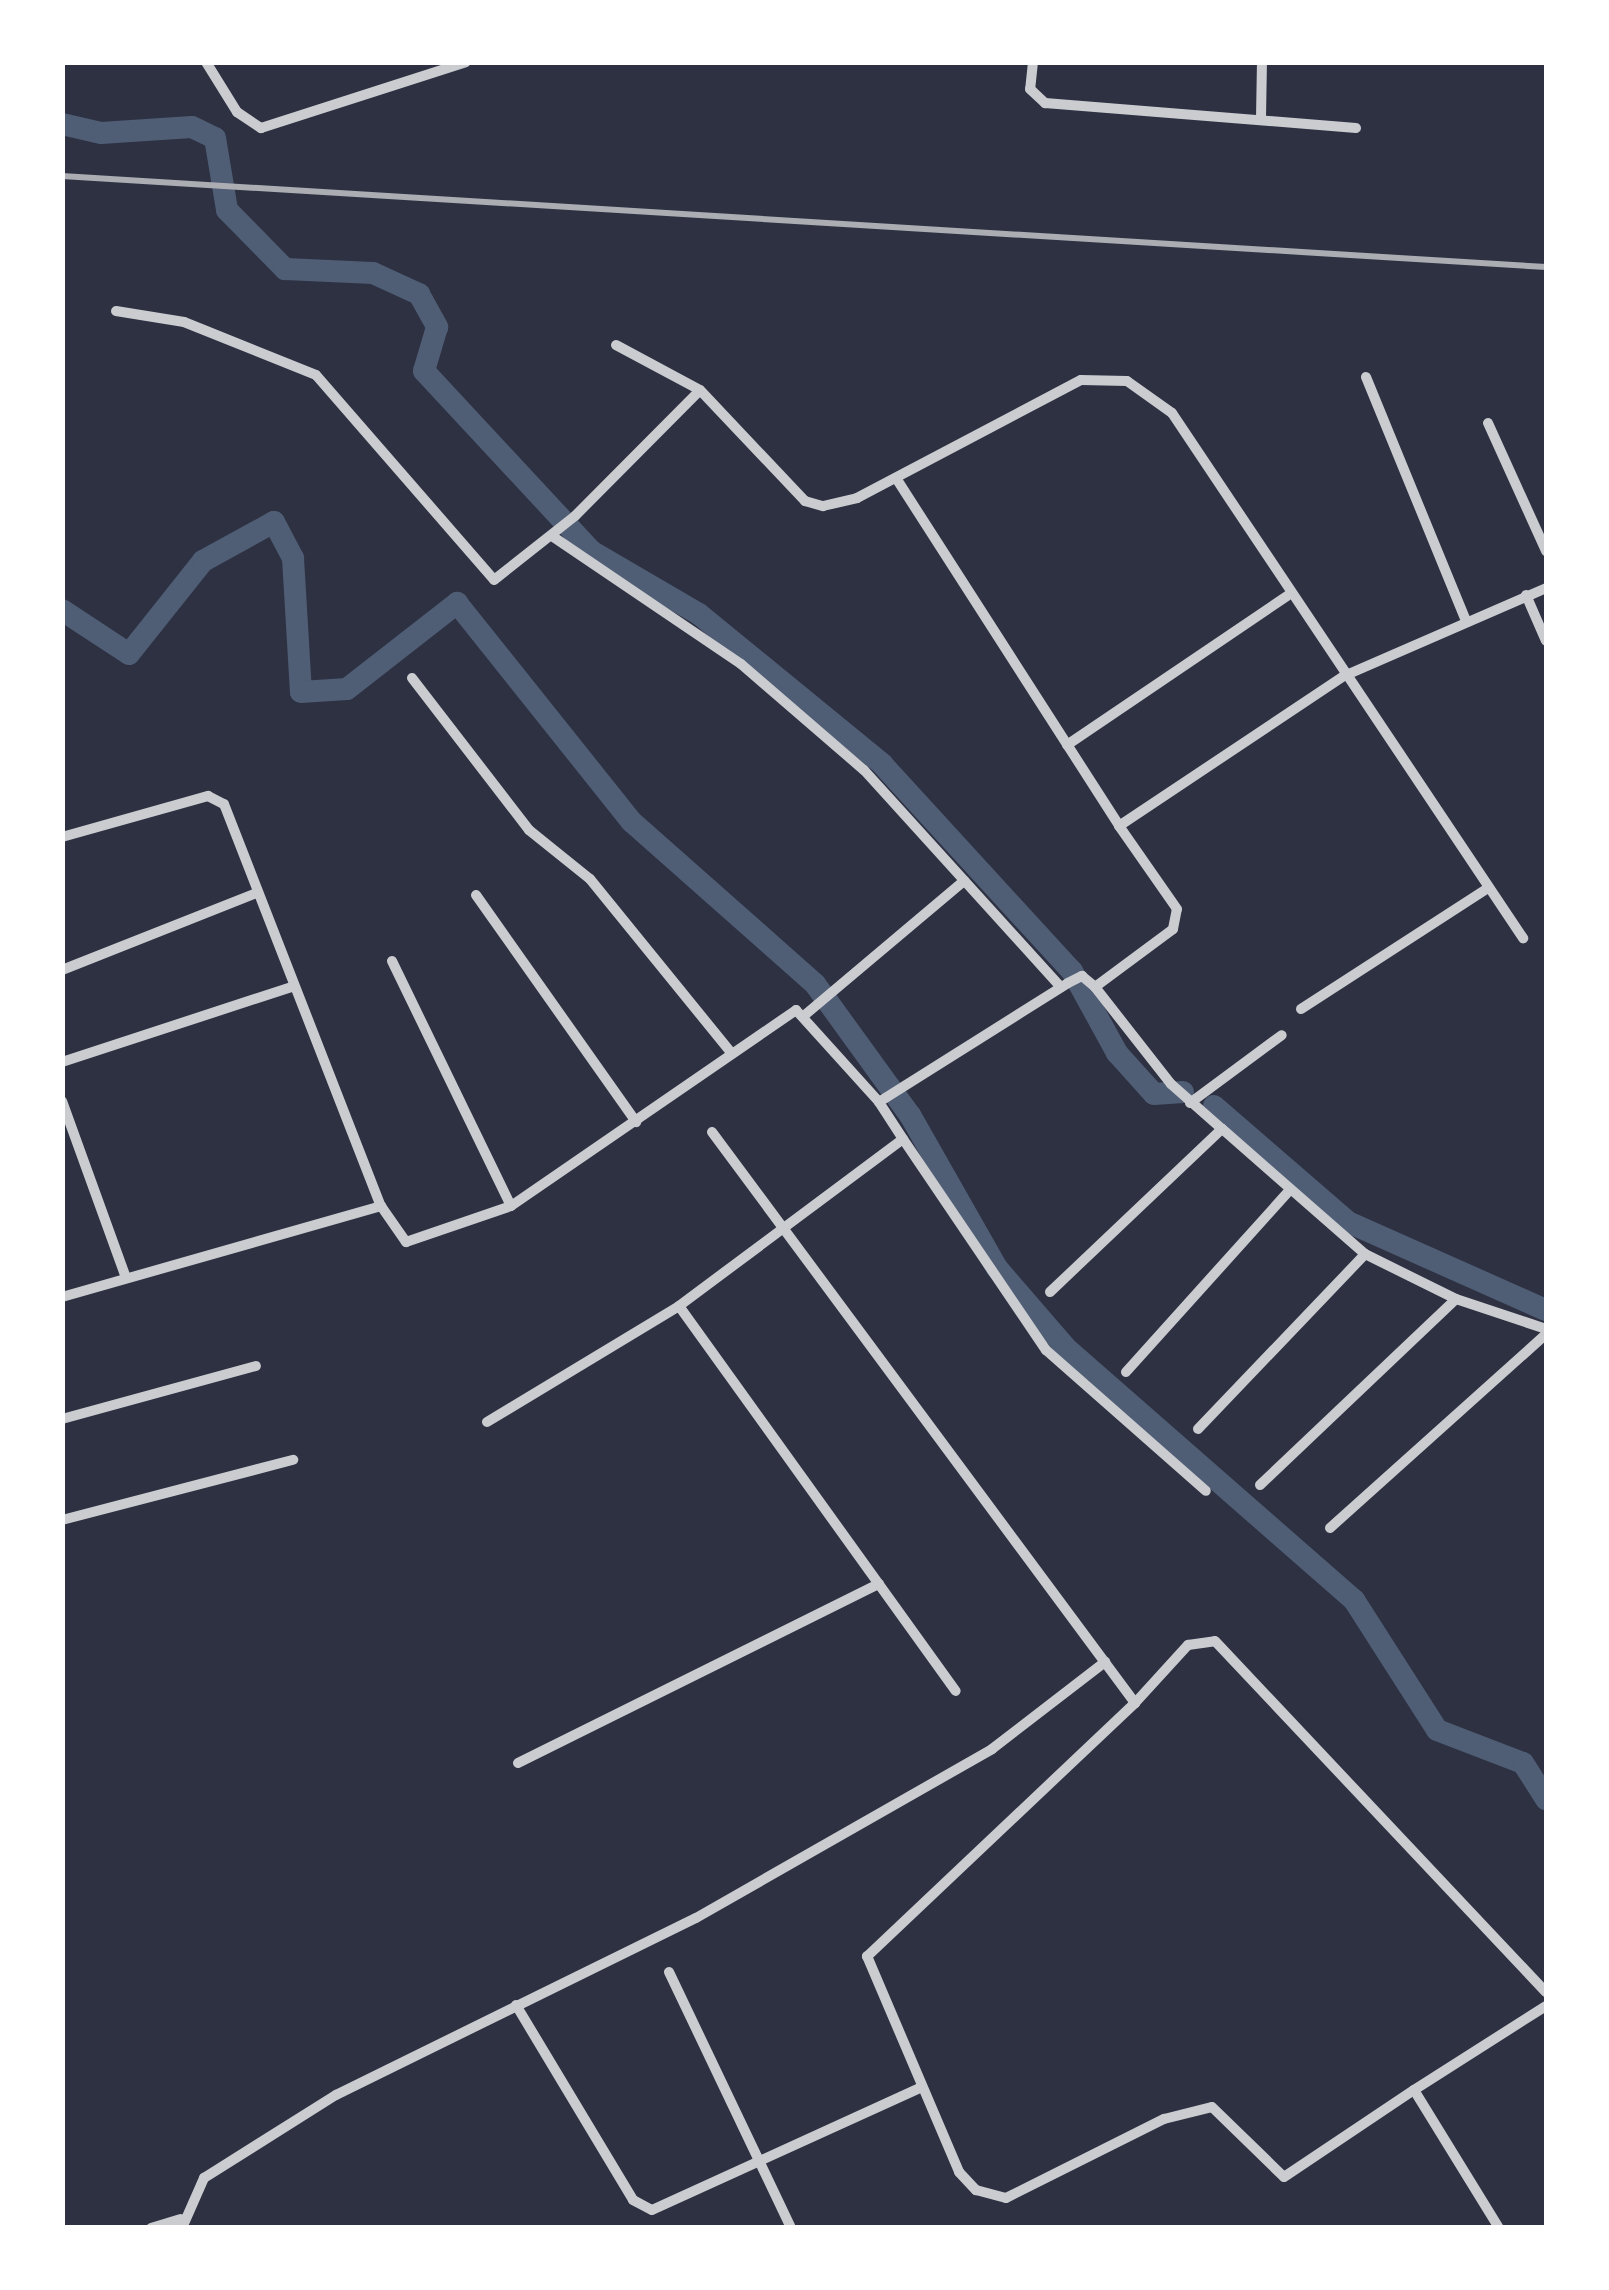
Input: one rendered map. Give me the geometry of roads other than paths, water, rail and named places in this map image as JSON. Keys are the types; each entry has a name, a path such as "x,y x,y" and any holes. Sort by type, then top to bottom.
{"street":[{"path":"206,62 238,112 262,128 466,62"},
{"path":"1033,62 1030,88 1045,104 1356,128"},
{"path":"1261,118 1262,62"},
{"path":"116,310 184,322 316,376 494,580 575,516 700,390"},
{"path":"616,345 700,390 805,500 840,506 1081,380 1127,381 1172,414 1287,596 1523,938"},
{"path":"1366,377 1466,621"},
{"path":"1488,423 1546,550"},
{"path":"896,478 1179,916 1095,986"},
{"path":"554,535 741,664 864,770 1065,985"},
{"path":"1119,826 1344,676 1546,588"},
{"path":"1526,595 1546,641"},
{"path":"1067,744 1287,596"},
{"path":"412,678 529,830 590,879 732,1054"},
{"path":"62,837 218,796 381,1206 395,1233 416,1243 511,1206 785,1015 806,1014 964,881"},
{"path":"1302,1009 1488,888"},
{"path":"62,970 256,893"},
{"path":"476,895 636,1122"},
{"path":"392,961 511,1206"},
{"path":"883,1099 1082,976 1095,986 1186,1100 1366,1254 1456,1299 1546,1332 1330,1528"},
{"path":"62,1062 294,986"},
{"path":"806,1014 883,1099 903,1139 1046,1350 1206,1491"},
{"path":"1186,1100 1282,1034"},
{"path":"62,1101 126,1278"},
{"path":"1050,1292 1222,1130"},
{"path":"712,1132 1134,1704"},
{"path":"488,1422 679,1306 786,1231 903,1139"},
{"path":"1126,1372 1288,1191"},
{"path":"62,1297 381,1206"},
{"path":"1198,1429 1366,1254"},
{"path":"1260,1485 1456,1299"},
{"path":"679,1306 956,1691"},
{"path":"62,1418 256,1366"},
{"path":"62,1520 293,1460"},
{"path":"518,1763 879,1584"},
{"path":"1546,1992 1215,1641 1188,1645 1134,1704 867,1956 958,2172 976,2190 1006,2198 1193,2107 1222,2112 1270,2170 1297,2174 1414,2090 1546,2006"},
{"path":"151,2228 182,2223 204,2178 336,2095 696,1918 992,1749 1105,1662"},
{"path":"670,1972 791,2228"},
{"path":"516,2005 633,2200 656,2209 760,2158 920,2088"},
{"path":"1414,2090 1499,2228"}],"waterway":[{"path":"62,124 101,133 192,127 215,138 227,210 285,269 373,273 419,294 437,327 424,371 591,551 699,614 882,764 1072,971 1117,1053 1154,1094 1183,1092"},
{"path":"62,610 129,654 203,561 274,522 293,558 301,692 347,689 457,603 632,822 815,984 910,1115 997,1268 1066,1348 1354,1600 1437,1730 1523,1763 1546,1799"},
{"path":"1214,1106 1348,1222 1546,1310"}],"railway":[{"path":"62,176 1546,267"}]}
